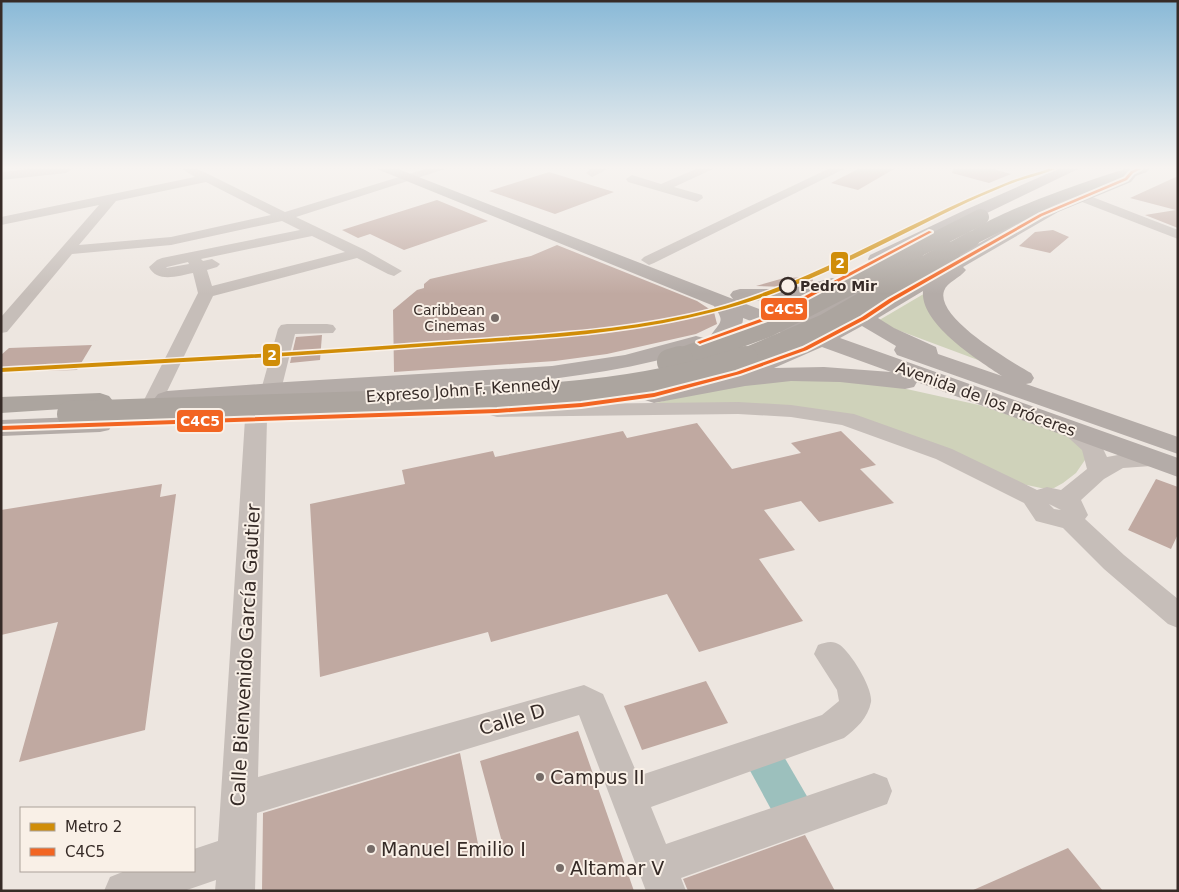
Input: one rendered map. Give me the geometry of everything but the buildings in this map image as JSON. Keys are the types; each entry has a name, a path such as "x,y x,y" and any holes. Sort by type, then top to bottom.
{"highway":[{"name":"Expreso John F. Kennedy","path":"1,405 160,399 236,400 352,397 473,392 547,386 626,373 696,354 775,323 993,211"},
{"name":"Expreso John F. Kennedy","path":"1,416 509,400 598,392 659,382 731,364 763,353 809,332 1007,227"}],"main road":[{"path":"501,211 720,300 804,324 962,234 1007,227"},
{"path":"512,211 740,294 804,324"},
{"path":"740,294 790,295 832,284 937,228 977,211"},
{"path":"674,351 722,335 864,318 1007,227 1041,211"},
{"path":"1007,227 942,281 933,295 937,307 955,331 994,361 1031,383 1102,417"},
{"path":"654,395 723,378 776,361 832,284"},
{"path":"862,291 858,305 864,318 885,332 972,372"},
{"path":"720,300 732,316 732,322 722,335"},
{"name":"Avenida de los Próceres","path":"804,324 972,372 1102,417 1178,446"},
{"name":"Avenida de los Próceres","path":"804,324 1004,406 1167,464"},
{"path":"160,399 272,390 518,377 572,370 702,347 722,348 736,357 741,366 723,378"},
{"path":"1,428 497,411 581,405 765,376 795,374 847,375 927,385 1004,406"}],"street":[{"path":"1,221 55,211"},
{"path":"1,328 101,211"},
{"path":"273,211 394,271"},
{"path":"69,250 138,244 204,235 296,211"},
{"path":"649,260 752,211"},
{"path":"1100,211 1128,216"},
{"path":"1116,211 1178,235"},
{"path":"217,258 314,231"},
{"path":"204,235 217,258"},
{"path":"160,399 206,293 196,262 328,238"},
{"path":"206,293 360,253"},
{"path":"272,390 287,329 327,329"},
{"path":"497,411 738,408 846,419 922,445 1036,499 1047,495 1067,510 1114,562 1178,616"},
{"name":"Calle Bienvenido García Gautier","path":"235,891 256,420"},
{"path":"1072,431 1081,437 1097,454 1099,470"},
{"path":"1067,510 1099,470 1114,462 1132,458 1167,464"},
{"path":"629,797 832,727 844,720 854,709 857,697 853,687 829,654"},
{"name":"Calle D","path":"238,801 584,699 591,704 662,879"},
{"path":"662,879 874,791"},
{"path":"195,868 237,854"},
{"path":"124,891 182,872"}],"green space":[{"path":"927,292 986,363 876,322"},
{"path":"820,379 893,386 979,405 1064,434 1083,447 1087,457 1076,473 1063,483 1054,488 1041,488 1007,481 864,422 652,404 695,393 770,380"}],"water":[{"path":"783,755 808,798 772,811 748,767"}],"metro line":[{"name":"2","path":"1,370 382,348 575,333 644,324 712,311 751,300 825,270 947,211"}],"transit line":[{"name":"C4C5","path":"1,428 497,411 581,405 654,395 738,373 805,349 864,318 891,300 1051,211"},
{"name":"C4C5","path":"700,342 765,319 930,232"}],"place":[{"name":"Pedro Mir","path":"788,286"},
{"name":"Caribbean Cinemas","path":"495,318"},
{"name":"Campus II","path":"540,777"},
{"name":"Manuel Emilio I","path":"371,849"},
{"name":"Altamar V","path":"560,868"}]}
